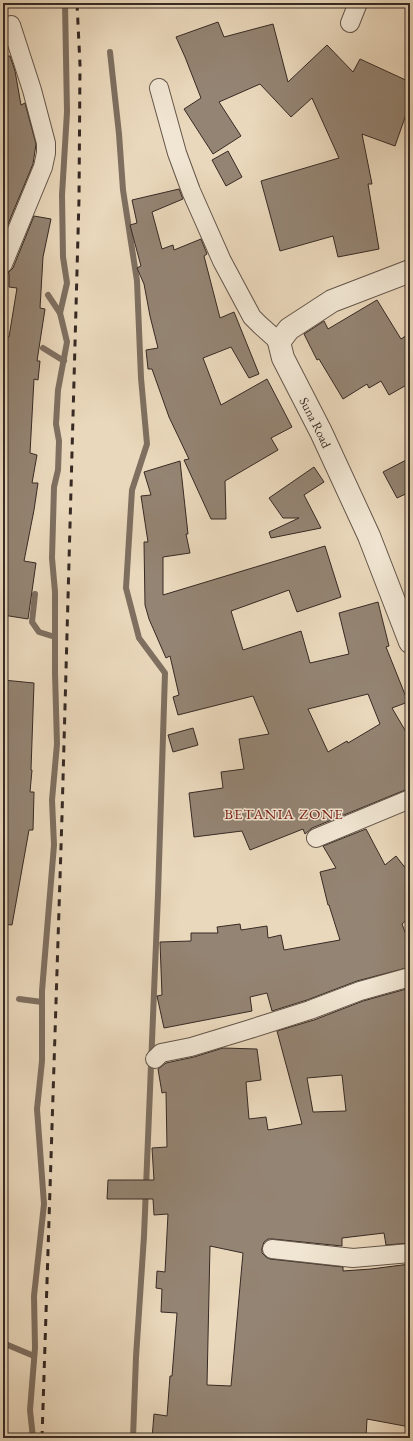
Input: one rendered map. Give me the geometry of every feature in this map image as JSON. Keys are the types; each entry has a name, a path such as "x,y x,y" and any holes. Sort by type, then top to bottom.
{"street":[{"path":"350,23 358,3"},
{"path":"3,264 41,173 46,153 46,143 42,123 11,25"},
{"path":"160,88 180,160 191,191 222,261 252,317 279,342 289,329 332,301 410,271"},
{"name":"Suna Road","path":"279,342 285,364 321,432 369,536 410,642"},
{"path":"316,838 410,799"},
{"path":"155,1059 161,1053 190,1047 247,1030 310,1010 360,991 410,977"},
{"path":"272,1249 353,1258 410,1253"}],"building":[{"path":"218,22 224,37 273,24 288,82 327,45 353,72 360,59 410,82 410,103 395,146 362,134 372,184 368,184 379,249 338,257 333,236 280,251 261,181 339,158 312,98 291,117 260,84 219,102 241,136 213,154 184,109 201,98 176,37"},
{"path":"3,56 10,56 15,71 21,105 25,103 36,144 33,164 3,236"},
{"path":"228,151 242,177 226,186 212,160"},
{"path":"179,189 183,199 152,212 162,249 173,245 174,250 201,239 207,254 204,256 220,318 234,312 259,374 249,378 231,347 203,358 221,405 267,379 292,427 271,438 278,450 225,481 226,519 211,519 184,460 189,459 169,417 152,369 148,369 146,350 158,348 144,284 137,268 141,266 130,225 137,223 132,200"},
{"path":"34,216 51,219 43,257 40,308 45,309 37,361 40,361 38,380 34,379 30,453 37,455 32,483 38,483 24,561 36,563 28,619 3,615 3,337 9,337 17,288 9,287 8,273 13,268"},
{"path":"377,300 401,339 410,333 410,383 389,395 381,381 369,388 367,384 343,399 319,359 317,360 304,334 324,321 328,329"},
{"path":"410,458 410,492 397,498 383,472"},
{"path":"180,461 188,534 186,534 190,553 163,557 163,595 325,546 341,597 297,612 289,590 231,611 243,650 301,631 310,663 349,654 339,613 378,602 389,646 386,647 408,702 392,708 409,737 405,740 410,750 410,788 312,828 305,834 303,829 250,850 242,831 194,837 189,793 223,788 221,772 244,769 239,739 269,734 253,696 178,715 173,697 179,695 170,656 166,658 149,619 145,605 144,542 148,542 141,496 151,495 144,472","holes":["368,694 380,724 348,743 347,741 328,752 308,709"]},
{"path":"314,467 324,482 304,495 321,528 271,538 269,532 299,518 283,518 269,498"},
{"path":"3,680 34,683 30,792 34,792 33,830 29,830 12,925 3,924"},
{"path":"193,728 198,745 173,752 168,735"},
{"path":"366,829 385,865 396,856 410,874 410,917 402,924 410,945 410,967 357,981 307,1000 272,1011 267,993 250,997 252,1011 164,1028 157,996 162,995 160,942 191,941 191,933 218,933 217,927 240,924 241,930 267,926 268,938 281,935 284,950 340,940 328,905 320,872 336,868 323,846"},
{"path":"410,988 410,1243 386,1245 384,1233 342,1238 342,1246 268,1239 264,1242 262,1253 270,1259 343,1267 343,1271 410,1264 410,1427 367,1419 366,1438 225,1436 224,1438 152,1438 154,1414 167,1416 177,1313 161,1312 162,1289 156,1288 157,1271 165,1272 168,1214 154,1215 153,1199 107,1199 108,1180 154,1180 152,1148 167,1147 166,1092 162,1093 158,1069 166,1063 194,1057 223,1048 257,1049 261,1080 246,1082 249,1119 266,1117 268,1130 302,1124 277,1031 314,1020 363,1001","holes":["342,1075 346,1111 313,1112 307,1078","210,1246 243,1253 231,1386 207,1385"]}],"waterway":[{"path":"60,313 67,283 63,257 62,195 67,112 65,3"},
{"path":"110,52 119,134 123,190 137,281 141,378 147,444 132,490 126,588 139,638 165,673 158,895 144,1236 136,1357 133,1438"},
{"path":"33,1438 30,1410 35,1348 34,1296 44,1204 37,1109 42,1061 42,991 54,845 52,800 57,744 55,592 52,558 54,487 58,470 59,441 56,424 58,390 67,342 60,313 48,295"},
{"path":"43,348 64,361"},
{"path":"35,594 32,622 39,632 55,637"},
{"path":"19,999 42,1002"},
{"path":"3,1343 34,1356"}],"railway":[{"path":"42,1438 62,816 79,199 80,65 77,3"}],"district":[{"name":"BETANIA ZONE","path":"284,813"}]}
